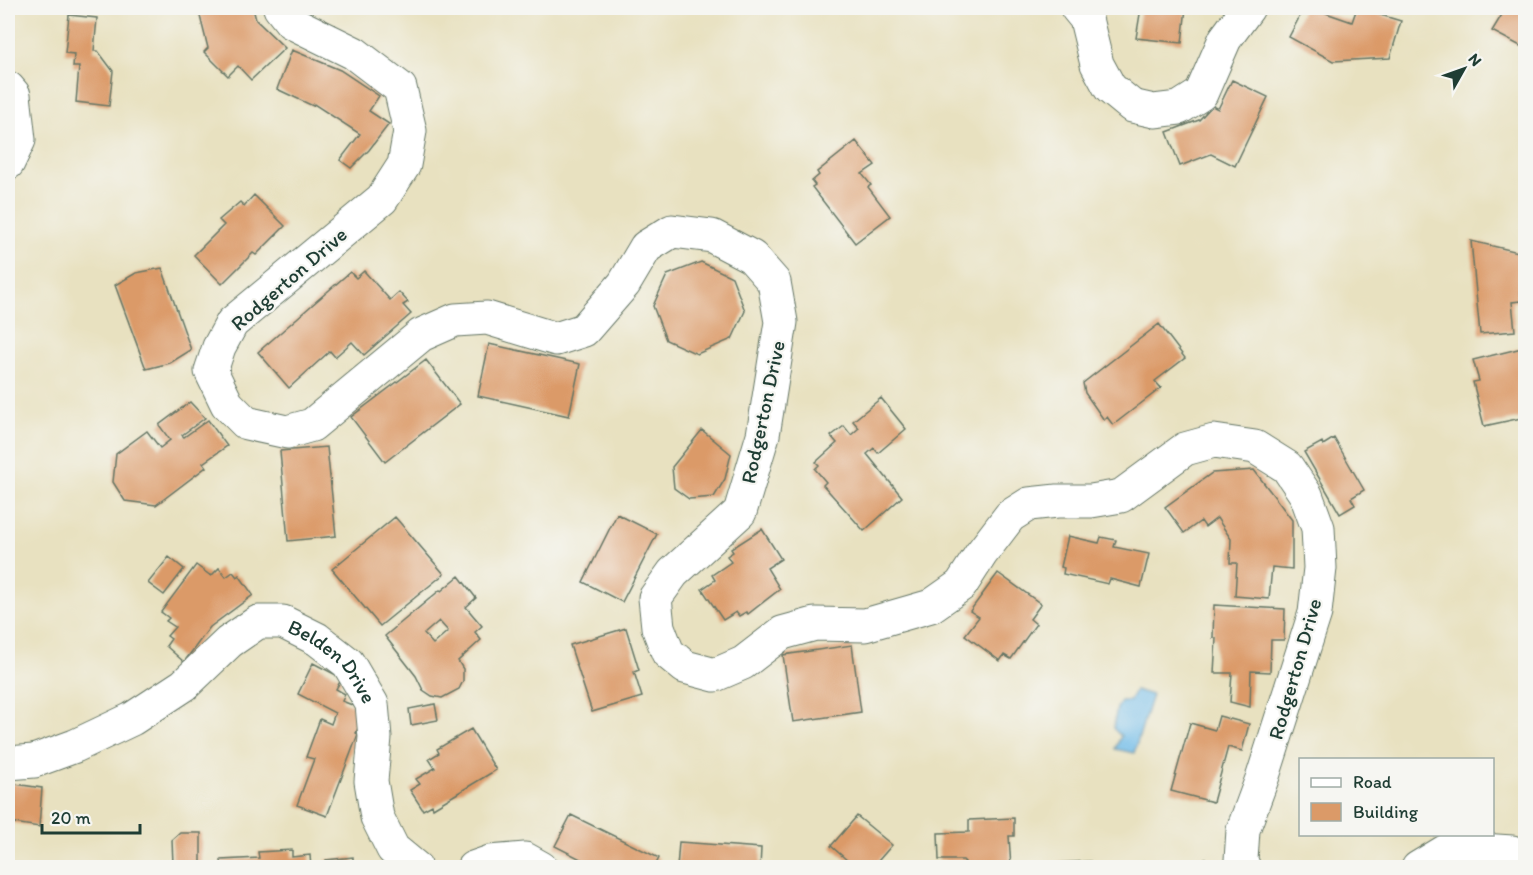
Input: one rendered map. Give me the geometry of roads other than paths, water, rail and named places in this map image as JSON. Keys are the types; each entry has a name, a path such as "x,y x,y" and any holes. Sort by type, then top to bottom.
{"street":[{"name":"Rodgerton Drive","path":"280,8 291,22 354,53 400,88 410,131 404,165 382,199 232,323 219,347 211,371 227,404 246,423 287,432 312,425 421,335 455,320 487,318 556,339 584,330 624,284 646,247 672,231 711,236 752,257 774,282 782,322 760,446 740,512 673,573 655,598 658,627 668,653 685,667 715,675 743,663 782,633 814,624 866,625 931,606 961,585 1010,516 1029,504 1091,501 1121,496 1185,449 1214,441 1255,447 1287,467 1306,495 1318,528 1320,568 1315,613 1263,777 1243,830 1241,860 1244,867"},
{"path":"1077,8 1086,18 1097,64 1110,88 1132,106 1154,111 1179,108 1201,94 1225,39 1248,8"},
{"path":"8,88 14,95 19,140 8,163"},
{"name":"Belden Drive","path":"8,763 34,761 75,746 132,718 184,685 229,642 258,622 283,622 317,639 348,663 372,704 375,737 371,781 376,817 393,849 416,867"},
{"path":"1418,867 1451,848 1512,852 1526,859"},
{"path":"473,867 490,862 525,859 541,867"}],"water":[{"path":"1135,690 1152,695 1134,753 1115,749 1121,736 1113,728 1117,708 1121,701 1130,701"}]}
